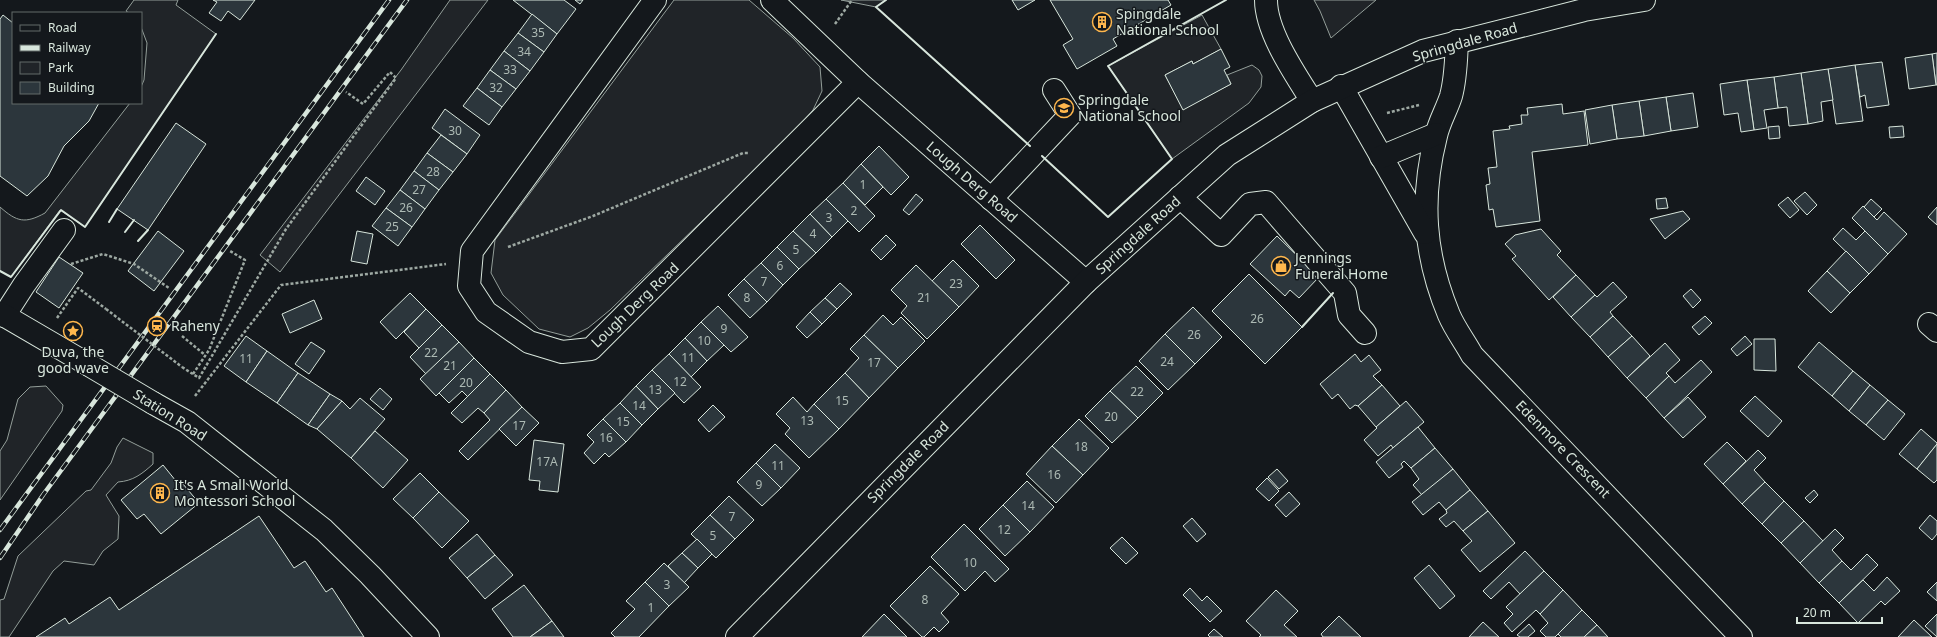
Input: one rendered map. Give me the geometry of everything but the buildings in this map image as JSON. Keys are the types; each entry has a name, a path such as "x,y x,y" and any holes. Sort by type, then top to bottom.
{"street":[{"name":"Lough Derg Road","path":"655,0 472,251 469,286 477,299 486,312 529,342 562,352 591,349 858,82"},
{"name":"Lough Derg Road","path":"772,0 858,82 1086,282"},
{"path":"1266,0 1274,33 1291,67 1312,101"},
{"name":"Springdale Road","path":"737,637 1086,282 1227,155 1312,101 1341,86 1423,51 1457,41 1584,10 1644,0"},
{"name":"Edenmore Crescent","path":"1457,41 1455,80 1436,134 1429,164 1426,207 1427,236 1435,275 1450,316 1472,354 1741,637"},
{"name":"Edenmore Crescent","path":"1341,86 1427,236"},
{"path":"991,199 1070,115 1054,90"},
{"path":"1381,157 1436,134"},
{"path":"1180,197 1221,235 1250,204 1266,202 1345,293 1349,315 1365,333"},
{"path":"2,315 64,230"},
{"name":"Station Road","path":"2,315 187,422 324,530 370,575 428,637"}],"path":[{"path":"106,309 199,378 286,229 396,78 390,72 363,104 346,92"},
{"path":"1362,123 1376,116 1450,97"},
{"path":"193,374 205,356 245,260 230,251"},
{"path":"71,265 103,254 134,264 169,288"},
{"path":"182,336 205,356"}],"green space":[{"path":"134,0 178,0 176,5 216,34 85,227 60,210 11,277 0,271 0,207 11,216 21,220 32,219 45,213 129,104 142,104 142,85 144,80 147,43 142,30 142,12 126,11"},
{"path":"450,0 488,0 280,272 260,255 401,70"},
{"path":"674,0 749,0 793,38 820,67 822,91 813,110 791,135 610,310 588,328 570,337 539,329 503,295 491,273 495,240"},
{"path":"841,0 886,0 876,7"},
{"path":"1314,0 1376,0 1331,38"},
{"path":"1202,15 1221,49 1193,64 1192,61 1165,75 1183,109 1231,84 1227,75 1252,65 1259,70 1262,76 1261,87 1249,103 1172,159 1108,66"},
{"path":"46,386 63,405 62,411 0,500 0,451 7,440 18,399 30,387"},
{"path":"123,438 153,453 153,464 137,476 118,482 106,495 119,516 118,539 103,551 94,565 64,561 53,571 9,637 0,637 0,600 4,599 18,556 86,491 91,490 111,463 117,447"}],"railway":[{"path":"0,530 389,0"},
{"path":"0,558 43,495 407,0"}],"wall":[{"path":"886,0 876,7 1030,146"},
{"path":"1042,156 1108,217 1172,159 1108,66 1226,0"},
{"path":"0,271 11,277 61,210 85,227 216,34"},
{"path":"109,222 117,209"},
{"path":"125,232 134,220"},
{"path":"138,241 148,230"},
{"path":"1302,327 1333,293"}],"place":[{"name":"Spingdale National School","path":"1102,22"},
{"name":"Springdale National School","path":"1064,108"},
{"name":"Jennings Funeral Home","path":"1281,266"},
{"name":"Raheny","path":"157,326"},
{"name":"Duva, the good wave","path":"73,331"},
{"name":"It's A Small World Montessori School","path":"160,493"}]}
